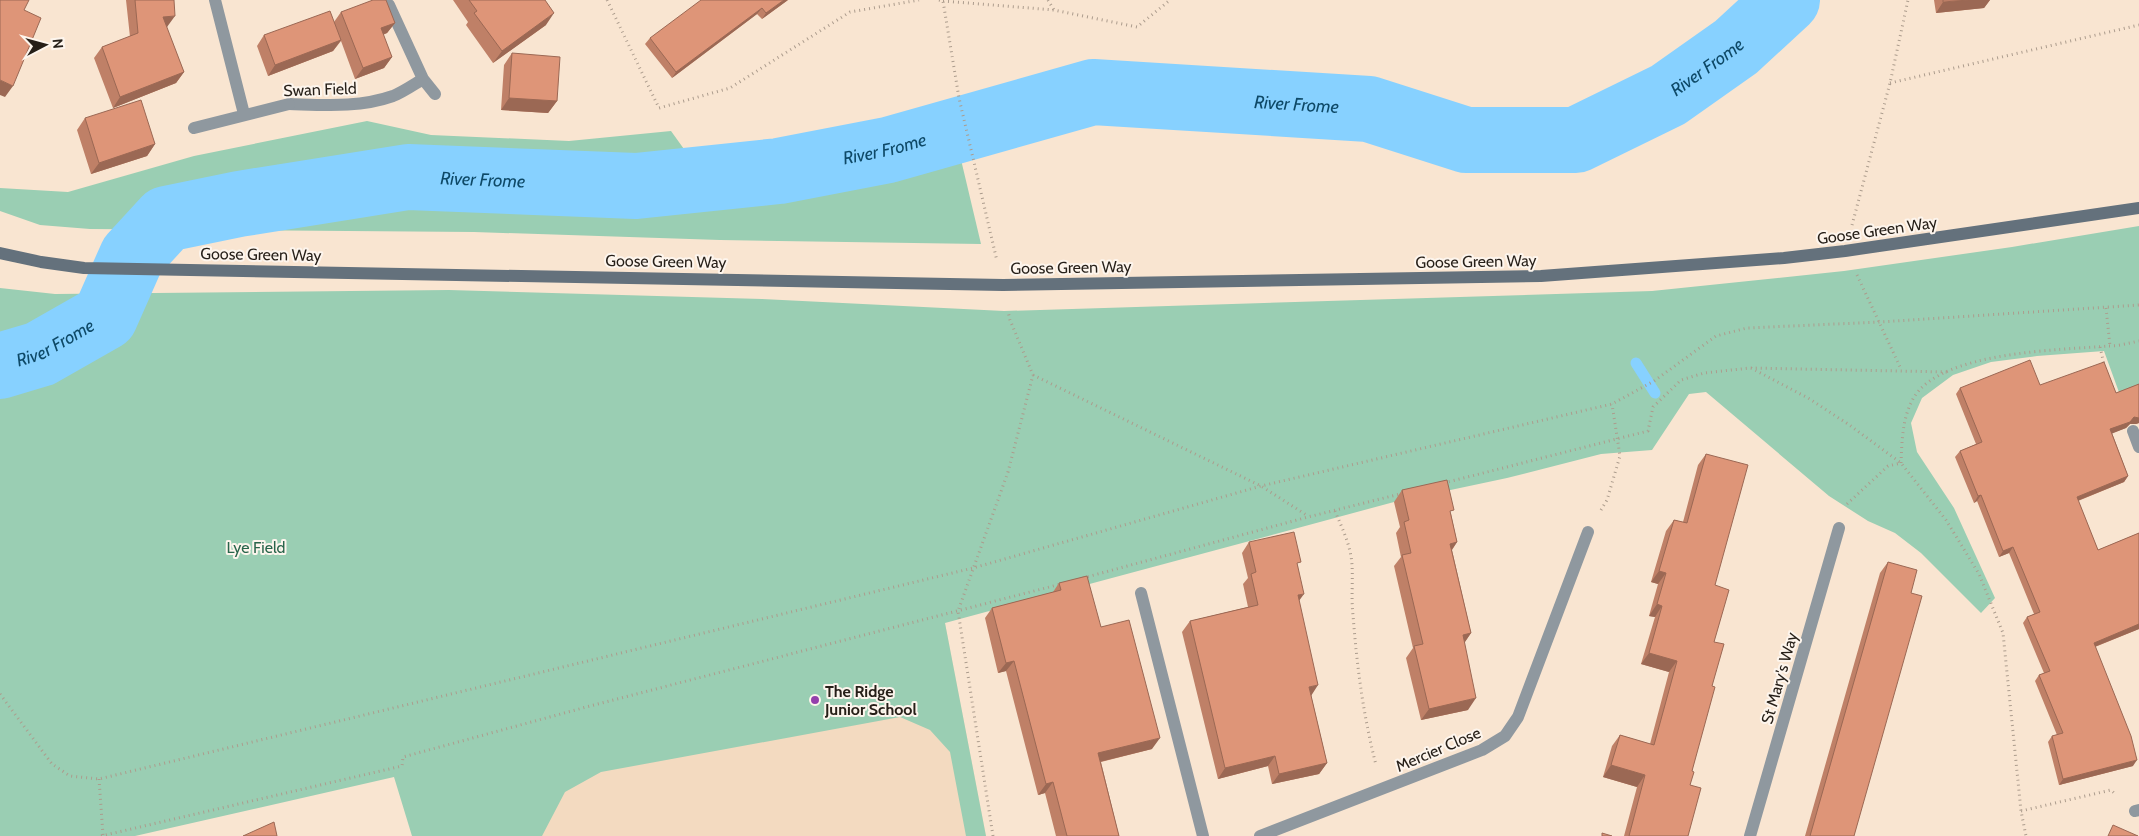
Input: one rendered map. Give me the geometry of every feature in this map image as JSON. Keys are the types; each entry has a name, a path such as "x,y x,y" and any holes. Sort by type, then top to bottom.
{"main road":[{"name":"Goose Green Way","path":"0,253 40,262 84,268 1003,285 1541,276 1845,252 2139,208"}],"street":[{"path":"215,0 244,114"},
{"path":"389,5 424,80 435,94"},
{"name":"Swan Field","path":"194,128 289,104 334,106 367,103 394,95 424,80"},
{"path":"2133,431 2139,447"},
{"name":"St Mary's Way","path":"1750,836 1840,528"},
{"name":"Mercier Close","path":"1260,836 1482,750 1505,736 1518,717 1588,532"},
{"path":"1141,593 1203,836"}],"path":[{"path":"607,0 660,108 730,88 850,12 919,0"},
{"path":"994,836 958,611 1008,472 1033,375 1010,320 959,98 941,0 1054,10 1137,27 1170,0"},
{"path":"1048,0 1054,10"},
{"path":"1901,370 1880,322 1845,252 1890,83 1908,0"},
{"path":"1890,83 2139,25"},
{"path":"0,694 52,764 70,776 98,779 973,568 1261,486 1612,404 1654,381 1716,336 1747,328 1880,322 2139,305"},
{"path":"2106,308 2110,346"},
{"path":"1901,463 1904,423 1913,398 1928,383 1948,372 1989,358 2035,350 2100,347 2139,341"},
{"path":"2100,347 2108,373"},
{"path":"1750,368 1808,398 1848,424 1901,463 1946,520 1979,574 2003,633 2021,811 2026,836"},
{"path":"1438,484 1648,431 1653,407 1680,380 1704,373 1750,368 1948,372"},
{"path":"1033,375 1261,486 1308,517"},
{"path":"1588,532 1607,500 1620,456 1612,404"},
{"path":"1840,528 1847,504 1888,466 1901,463"},
{"path":"1081,578 1308,517 1410,492"},
{"path":"1335,511 1348,544 1352,564 1352,613 1359,688 1366,725 1383,789"},
{"path":"98,779 102,836 402,766 403,757 412,754 1062,584"},
{"path":"2021,811 2111,790 2137,811"}],"shaded area":[{"name":"The Ridge Junior School","path":"945,623 986,836 412,836"}],"green space":[{"path":"367,121 431,135 569,141 671,131 712,188 855,171 958,147 981,244 720,240 474,232 90,229 40,225 0,211 0,188 68,192 194,156"},
{"name":"Lye Field","path":"2139,226 2139,388 2120,395 2104,351 2037,356 1991,362 1953,375 1922,398 1911,423 1917,452 1954,508 1995,598 1981,613 1921,553 1895,533 1868,521 1829,496 1706,392 1689,394 1652,450 1601,454 1507,478 1394,502 945,623 986,836 966,836 950,752 930,730 900,717 601,772 565,792 542,836 412,836 394,777 135,836 0,836 0,288 55,294 449,290 762,299 1004,311 1652,291 1844,271 2012,247"}],"building":[{"path":"0,0 29,0 24,10 41,18 13,86 0,80"},
{"path":"135,0 174,0 175,16 163,17 184,72 120,97 102,47 138,33"},
{"path":"373,0 386,0 395,23 381,28 392,57 363,68 341,12"},
{"path":"469,0 545,0 554,13 502,51 474,13 477,11"},
{"path":"701,0 784,0 766,13 762,8 676,72 650,38"},
{"path":"1943,0 1969,0 1943,2"},
{"path":"330,11 341,40 275,65 264,35"},
{"path":"512,53 560,57 557,101 509,98"},
{"path":"141,100 155,144 99,163 85,118"},
{"path":"2030,360 2040,385 2104,362 2116,393 2139,384 2139,418 2134,417 2130,422 2110,429 2128,476 2077,497 2098,550 2139,533 2139,624 2094,643 2131,736 2137,760 2063,779 2052,736 2063,733 2039,675 2050,671 2027,617 2040,612 2013,547 2003,551 1981,495 1978,496 1960,451 1982,442 1960,388"},
{"path":"1706,454 1748,465 1715,585 1729,590 1714,642 1724,644 1712,686 1715,687 1692,771 1694,772 1690,785 1701,788 1688,836 1629,836 1645,775 1611,765 1620,735 1654,745 1677,661 1649,653 1662,606 1657,604 1666,573 1659,571 1674,520 1687,523"},
{"path":"1447,480 1454,510 1450,511 1457,542 1450,544 1471,633 1463,635 1476,698 1429,709 1414,646 1423,644 1402,555 1411,553 1404,522 1409,520 1402,490"},
{"path":"1294,532 1301,562 1297,563 1304,594 1298,595 1318,685 1309,687 1327,763 1279,774 1275,756 1225,768 1190,621 1258,605 1251,574 1256,572 1249,542"},
{"path":"1888,562 1917,570 1911,593 1922,596 1854,836 1810,836"},
{"path":"1087,576 1101,627 1129,620 1160,738 1098,753 1119,836 1067,836 1053,782 1046,784 1014,661 1006,663 992,608 1061,590 1059,583"},
{"path":"274,822 277,836 243,836"},
{"path":"2113,825 2138,836 2108,836"}],"waterway":[{"name":"River Frome","path":"0,366 40,354 105,317 132,256 166,219 239,204 408,177 636,186 779,171 888,150 1093,92 1369,109 1466,140 1576,140 1668,95 1736,47 1787,0"},
{"path":"1636,363 1655,393"}],"place":[{"name":"The Ridge Junior School","path":"815,700"}]}
